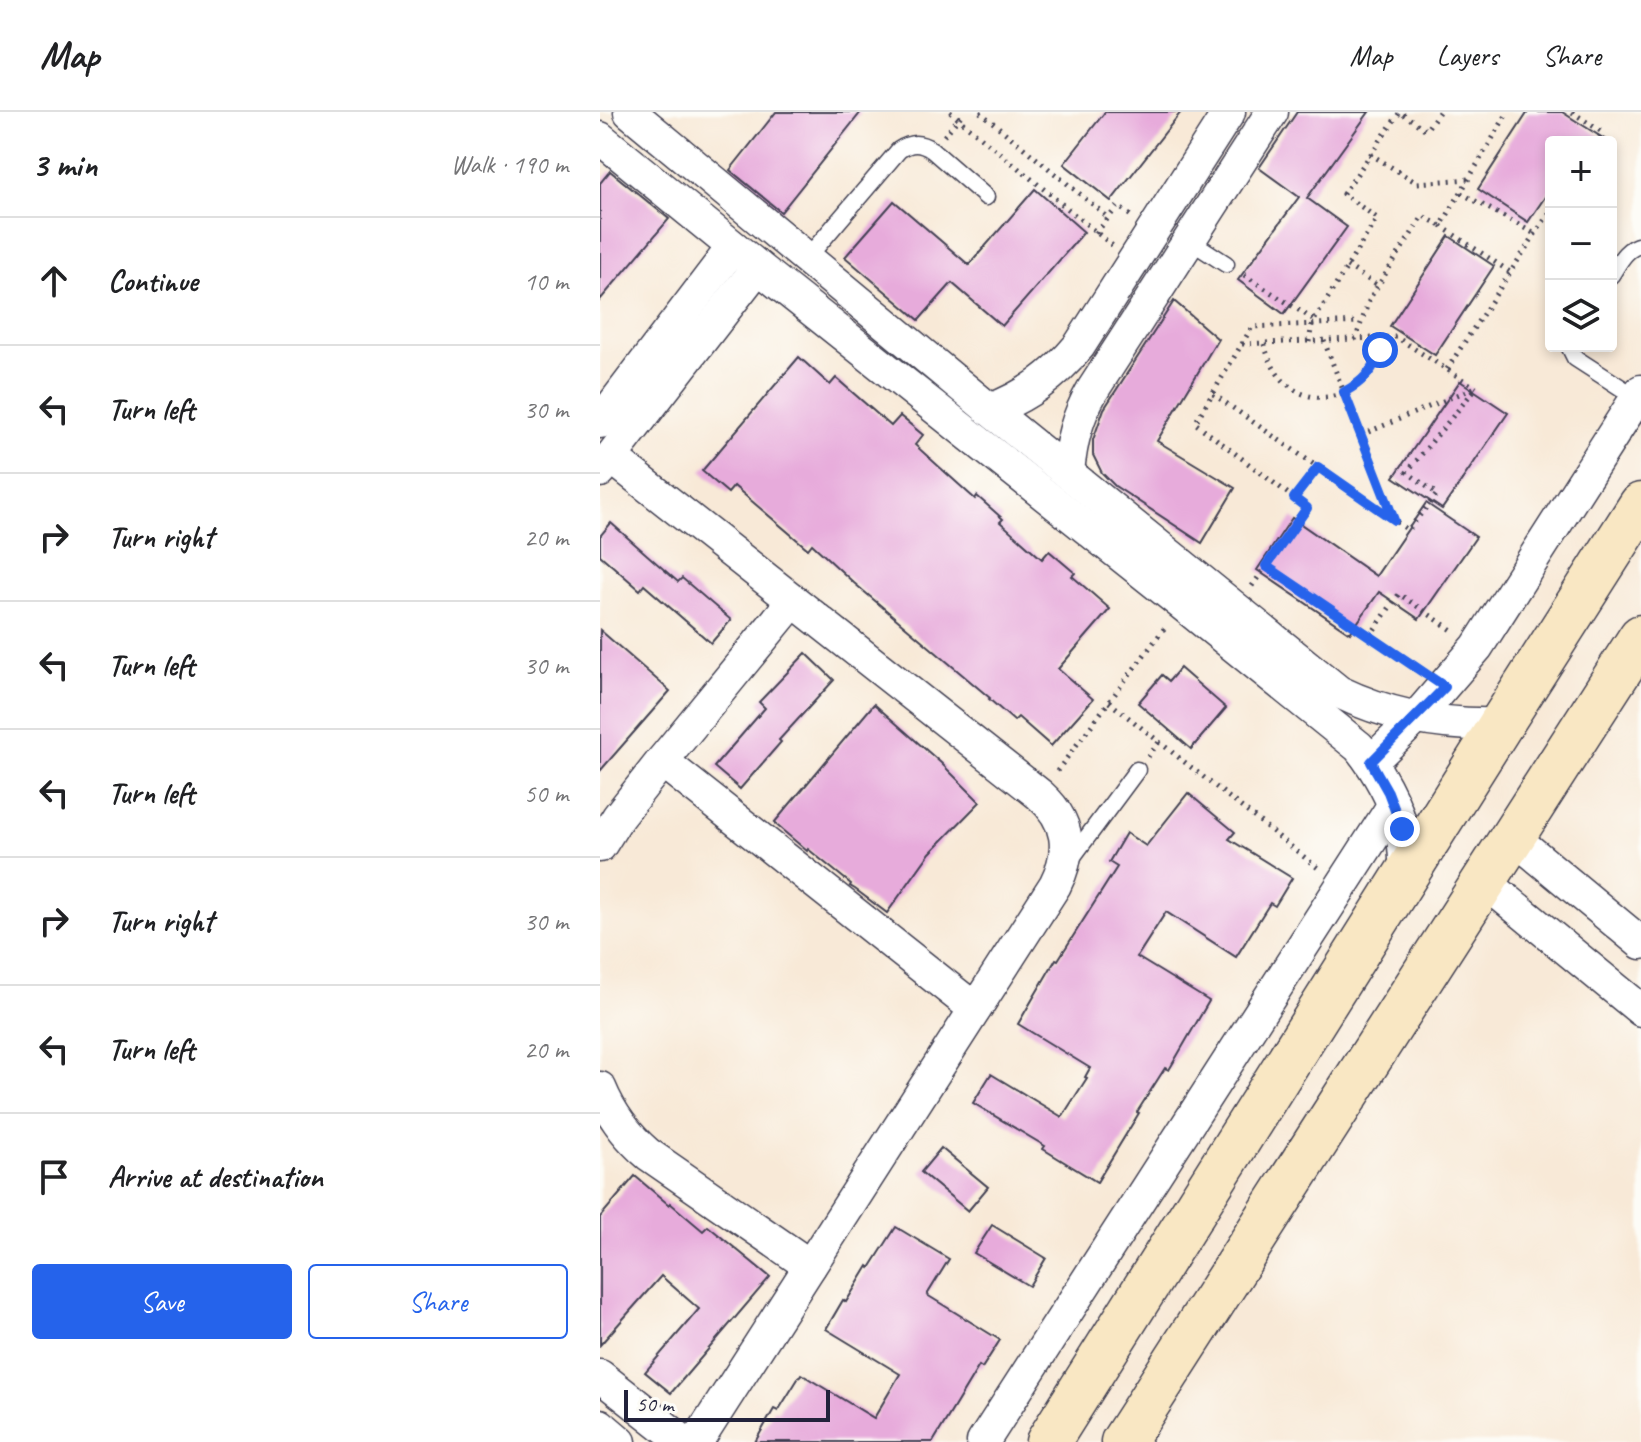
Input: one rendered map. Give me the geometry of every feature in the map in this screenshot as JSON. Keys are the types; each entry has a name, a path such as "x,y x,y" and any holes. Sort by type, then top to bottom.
{"street":[{"path":"630,112 990,410 1339,692 1363,704 1415,719 1472,725 1501,724"},
{"path":"990,410 1040,385 1079,346 1229,112"},
{"path":"1068,472 1082,409 1272,112"},
{"path":"600,138 1359,747 1388,792 1402,829 1406,877"},
{"path":"600,421 733,247"},
{"path":"697,1442 1055,885 1066,855 1063,826 1050,803 793,601 605,464 758,267"},
{"path":"1079,346 1106,368"},
{"path":"1371,762 1445,687 1477,647 1639,395"},
{"path":"1048,1442 1641,505"},
{"path":"600,846 618,817 662,761 793,601"},
{"path":"1123,1442 1641,637"},
{"path":"662,761 975,1009"},
{"path":"983,1442 1393,806"},
{"path":"1513,837 1641,943"},
{"path":"1485,882 1641,1010"},
{"path":"600,1088 619,1124 648,1154 810,1266"},
{"path":"600,1376 684,1442"},
{"path":"600,1425 620,1442"}],"lane":[{"path":"807,258 899,150 907,145 925,145 986,197"},
{"path":"1189,240 1226,264"},
{"path":"1617,266 1626,252 1641,245"},
{"path":"1572,352 1575,358 1639,395"},
{"path":"1063,870 1137,770"}],"path":[{"path":"950,112 1133,263"},
{"path":"932,150 964,112"},
{"path":"980,112 1109,218"},
{"path":"1309,342 1313,322 1377,218 1343,194 1400,112 1426,130 1439,112"},
{"path":"1572,112 1602,132 1600,136"},
{"path":"1441,226 1507,113"},
{"path":"1370,154 1417,183 1469,179"},
{"path":"1461,193 1535,234"},
{"path":"1355,340 1370,298 1423,216 1510,272"},
{"path":"1447,369 1545,219"},
{"path":"1226,264 1313,322"},
{"path":"1347,266 1378,286"},
{"path":"1235,609 1307,508 1195,423 1252,327 1360,322"},
{"path":"1242,344 1396,337 1476,388"},
{"path":"1264,344 1278,374 1295,389 1315,397 1325,397 1344,392 1364,379 1372,370 1382,338"},
{"path":"1324,341 1394,520"},
{"path":"1361,435 1476,388"},
{"path":"1213,394 1408,530 1437,494 1407,472 1476,388"},
{"path":"1294,498 1318,467"},
{"path":"1266,566 1445,687"},
{"path":"1370,636 1399,594 1477,647"},
{"path":"1040,795 1182,604"},
{"path":"1109,702 1342,886"}],"building":[{"path":"776,112 861,112 781,212 730,170"},
{"path":"1105,112 1181,112 1111,201 1064,164"},
{"path":"1297,112 1369,112 1307,198 1347,227 1284,314 1238,280 1299,197 1259,168"},
{"path":"1528,112 1562,112 1600,136 1545,136 1545,197 1528,222 1478,189"},
{"path":"610,171 669,219 600,300 600,183"},
{"path":"1035,189 1084,232 1002,326 952,283 919,320 845,257 894,201 969,265"},
{"path":"1449,236 1494,266 1435,355 1390,326"},
{"path":"1174,301 1218,339 1157,441 1235,488 1202,543 1115,486 1102,473 1093,455 1093,440 1104,409"},
{"path":"799,357 830,385 836,378 891,426 900,416 923,435 915,445 975,499 977,496 1003,519 1000,522 1042,559 1049,551 1110,609 1058,669 1093,699 1051,746 1018,717 1014,721 812,544 808,549 734,486 728,493 702,471"},
{"path":"1460,381 1508,413 1442,509 1394,477"},
{"path":"1426,503 1476,537 1419,619 1379,592 1350,633 1257,570 1292,518 1376,576"},
{"path":"611,523 678,582 682,578 731,620 711,643 644,585 640,590 600,555 600,536"},
{"path":"600,630 670,691 600,771"},
{"path":"806,653 834,680 779,740 781,742 740,789 714,767 765,708 759,702"},
{"path":"1180,668 1226,708 1191,749 1138,703 1162,675 1169,681"},
{"path":"874,704 980,802 930,853 887,913 774,823"},
{"path":"1188,793 1235,832 1229,839 1292,878 1275,906 1270,903 1236,957 1166,912 1137,957 1209,1001 1169,1070 1165,1068 1137,1112 1097,1182 1043,1149 1045,1146 973,1103 991,1074 1062,1117 1090,1068 1018,1024 1056,959 1117,867 1109,862 1126,833 1146,846"},
{"path":"941,1148 988,1187 968,1211 921,1172"},
{"path":"635,1176 703,1231 708,1226 770,1277 671,1393 645,1372 699,1309 661,1276 600,1345 600,1217"},
{"path":"992,1225 1046,1258 1029,1286 974,1253"},
{"path":"896,1227 949,1259 927,1295 1000,1340 982,1368 979,1366 933,1442 755,1442 774,1409 778,1411 801,1374 874,1418 900,1374 826,1329"}],"route":[{"path":"1380,350 1372,370 1344,392 1394,520 1318,467 1294,498 1307,508 1266,566 1445,687 1371,762 1388,792 1402,829"}]}
